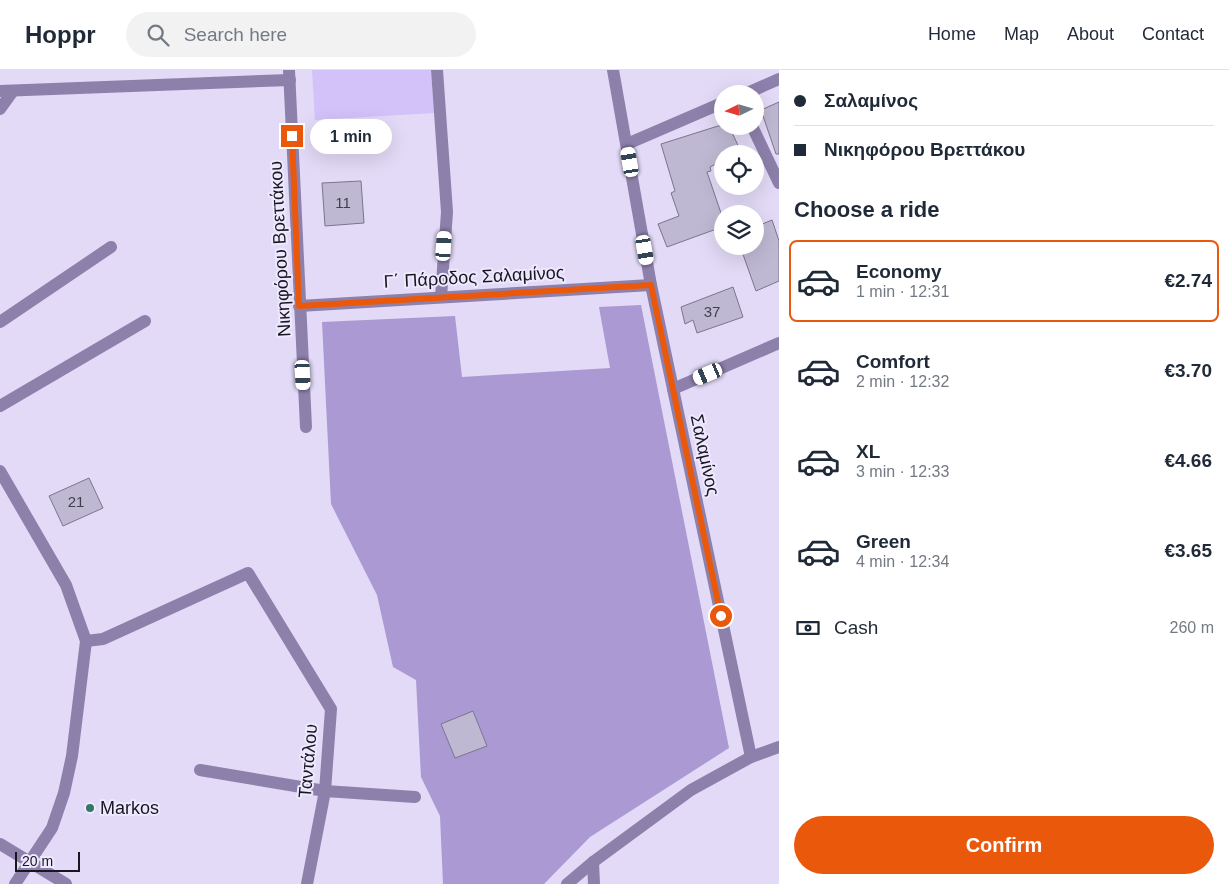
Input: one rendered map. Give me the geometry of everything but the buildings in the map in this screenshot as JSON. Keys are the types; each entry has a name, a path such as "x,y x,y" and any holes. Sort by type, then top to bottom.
{"street":[{"path":"437,70 447,212 441,297"},
{"name":"Σαλαμίνος","path":"613,70 651,285 751,757"},
{"path":"0,109 6,91 290,75"},
{"name":"Νικηφόρου Βρεττάκου","path":"290,75 306,427"},
{"path":"764,86 779,79"},
{"path":"627,144 714,106"},
{"path":"756,135 779,183"},
{"path":"0,322 111,247"},
{"name":"Γ΄ Πάροδος Σαλαμίνος","path":"299,306 651,285"},
{"path":"0,406 145,321"},
{"path":"673,389 779,343"},
{"path":"0,471 66,585 86,641 72,756 64,794 52,828 15,884"},
{"name":"Ταντάλου","path":"86,641 103,639 248,573 331,709 325,791 307,884"},
{"path":"568,884 593,862 691,790 751,757 779,747"},
{"path":"200,770 325,791 415,797"},
{"path":"0,844 66,884"},
{"path":"593,862 594,884"}],"shaded area":[{"path":"312,70 431,70 434,113 315,120"},
{"path":"641,305 729,748 590,837 544,884 443,884 440,816 421,777 416,680 393,667 377,595 331,504 322,322 455,316 462,377 610,368 599,307"}],"place":[{"name":"Markos","path":"90,808"}],"route":[{"path":"292,136 299,306 651,285 721,616"}]}
